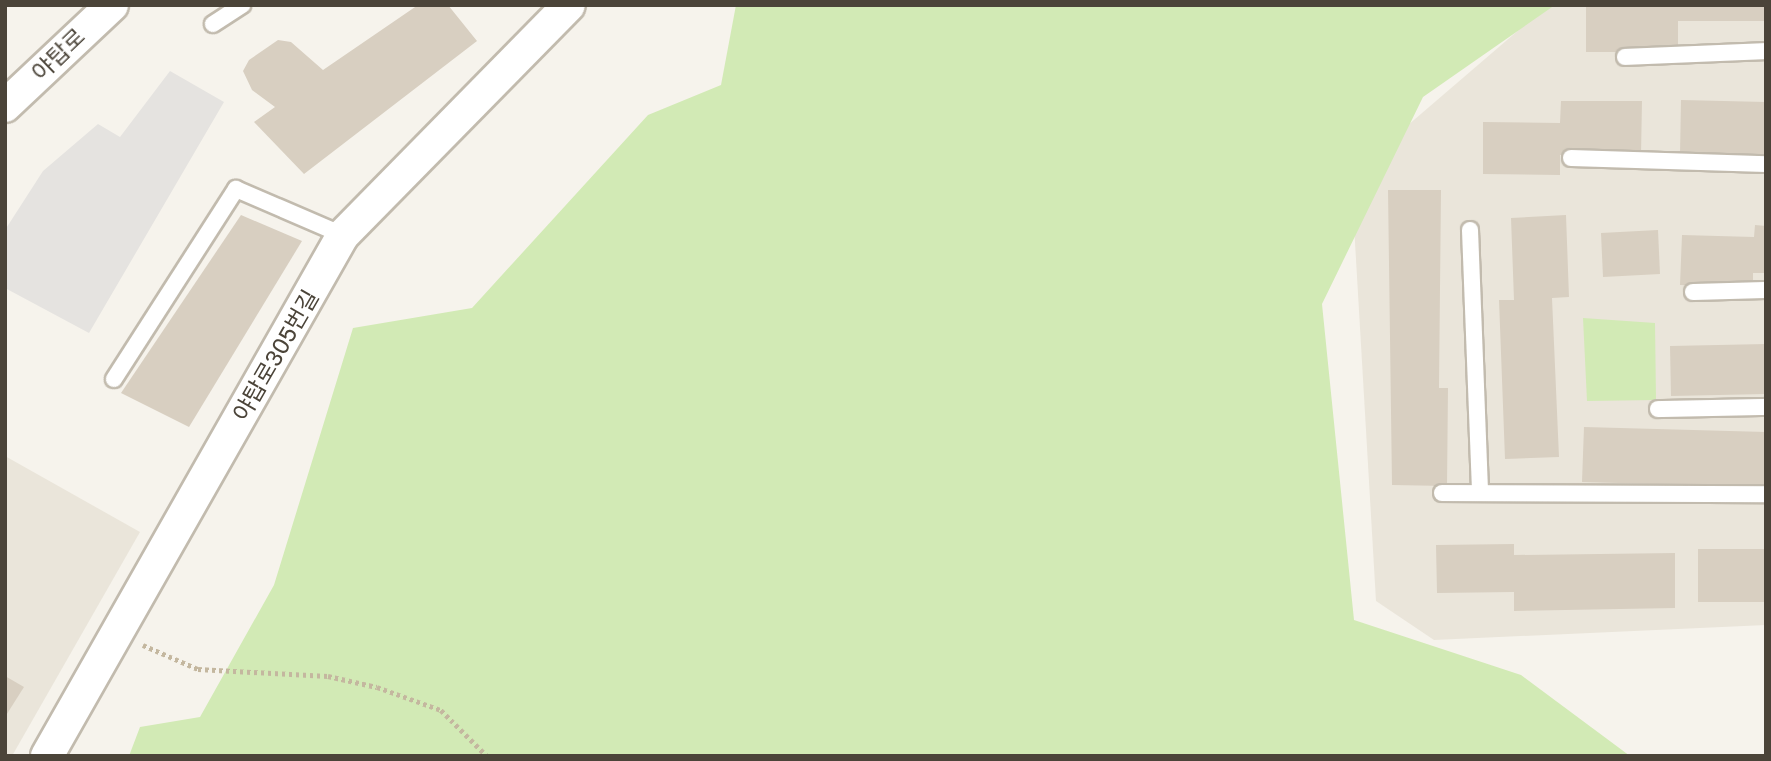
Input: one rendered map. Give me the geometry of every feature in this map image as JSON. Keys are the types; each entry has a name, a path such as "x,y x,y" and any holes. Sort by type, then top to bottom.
{"street":[{"name":"야탑로","path":"5,106 112,5"},
{"name":"야탑로305번길","path":"47,756 343,235 569,5"}],"lane":[{"path":"213,24 242,5"},
{"path":"1625,57 1766,51"},
{"path":"1571,158 1766,164"},
{"path":"114,379 236,188 343,235"},
{"path":"1470,230 1480,493"},
{"path":"1693,292 1766,290"},
{"path":"1658,409 1766,407"},
{"path":"1442,493 1766,494"}],"path":[{"path":"117,634 198,668 328,676 377,687 441,710 487,756"}],"shaded area":[{"path":"1548,5 1766,5 1766,625 1434,640 1376,601 1351,174"},
{"path":"170,71 224,102 89,333 5,288 5,230 43,171 98,124 120,137"},
{"path":"5,456 140,532 12,756 5,756"}],"green space":[{"path":"736,5 1555,5 1423,97 1322,304 1354,620 1521,675 1630,756 129,756 140,727 200,717 274,585 353,328 472,308 648,115 721,85"},
{"path":"1583,318 1655,323 1656,400 1587,401"}],"building":[{"path":"418,5 448,5 477,41 304,174 254,122 275,107 252,90 243,71 249,60 278,40 291,42 323,70"},
{"path":"1586,5 1766,5 1766,21 1678,21 1678,52 1586,52"},
{"path":"1681,100 1766,102 1766,156 1680,155"},
{"path":"1561,101 1642,101 1641,155 1560,155 1560,175 1483,174 1483,122 1560,123"},
{"path":"1388,190 1441,190 1439,388 1448,388 1447,486 1392,485"},
{"path":"241,215 302,241 189,427 121,393"},
{"path":"1566,215 1569,297 1552,298 1559,457 1505,459 1499,300 1514,300 1511,218"},
{"path":"1755,225 1766,226 1766,273 1753,273 1753,288 1680,285 1682,235 1754,237"},
{"path":"1658,230 1660,274 1603,277 1601,233"},
{"path":"1766,344 1766,394 1671,396 1670,346"},
{"path":"1584,427 1766,432 1766,487 1582,482"},
{"path":"1514,544 1514,555 1675,553 1675,608 1514,611 1514,592 1437,593 1436,545"},
{"path":"1698,549 1766,549 1766,602 1698,602"},
{"path":"5,676 24,687 5,717"}]}
